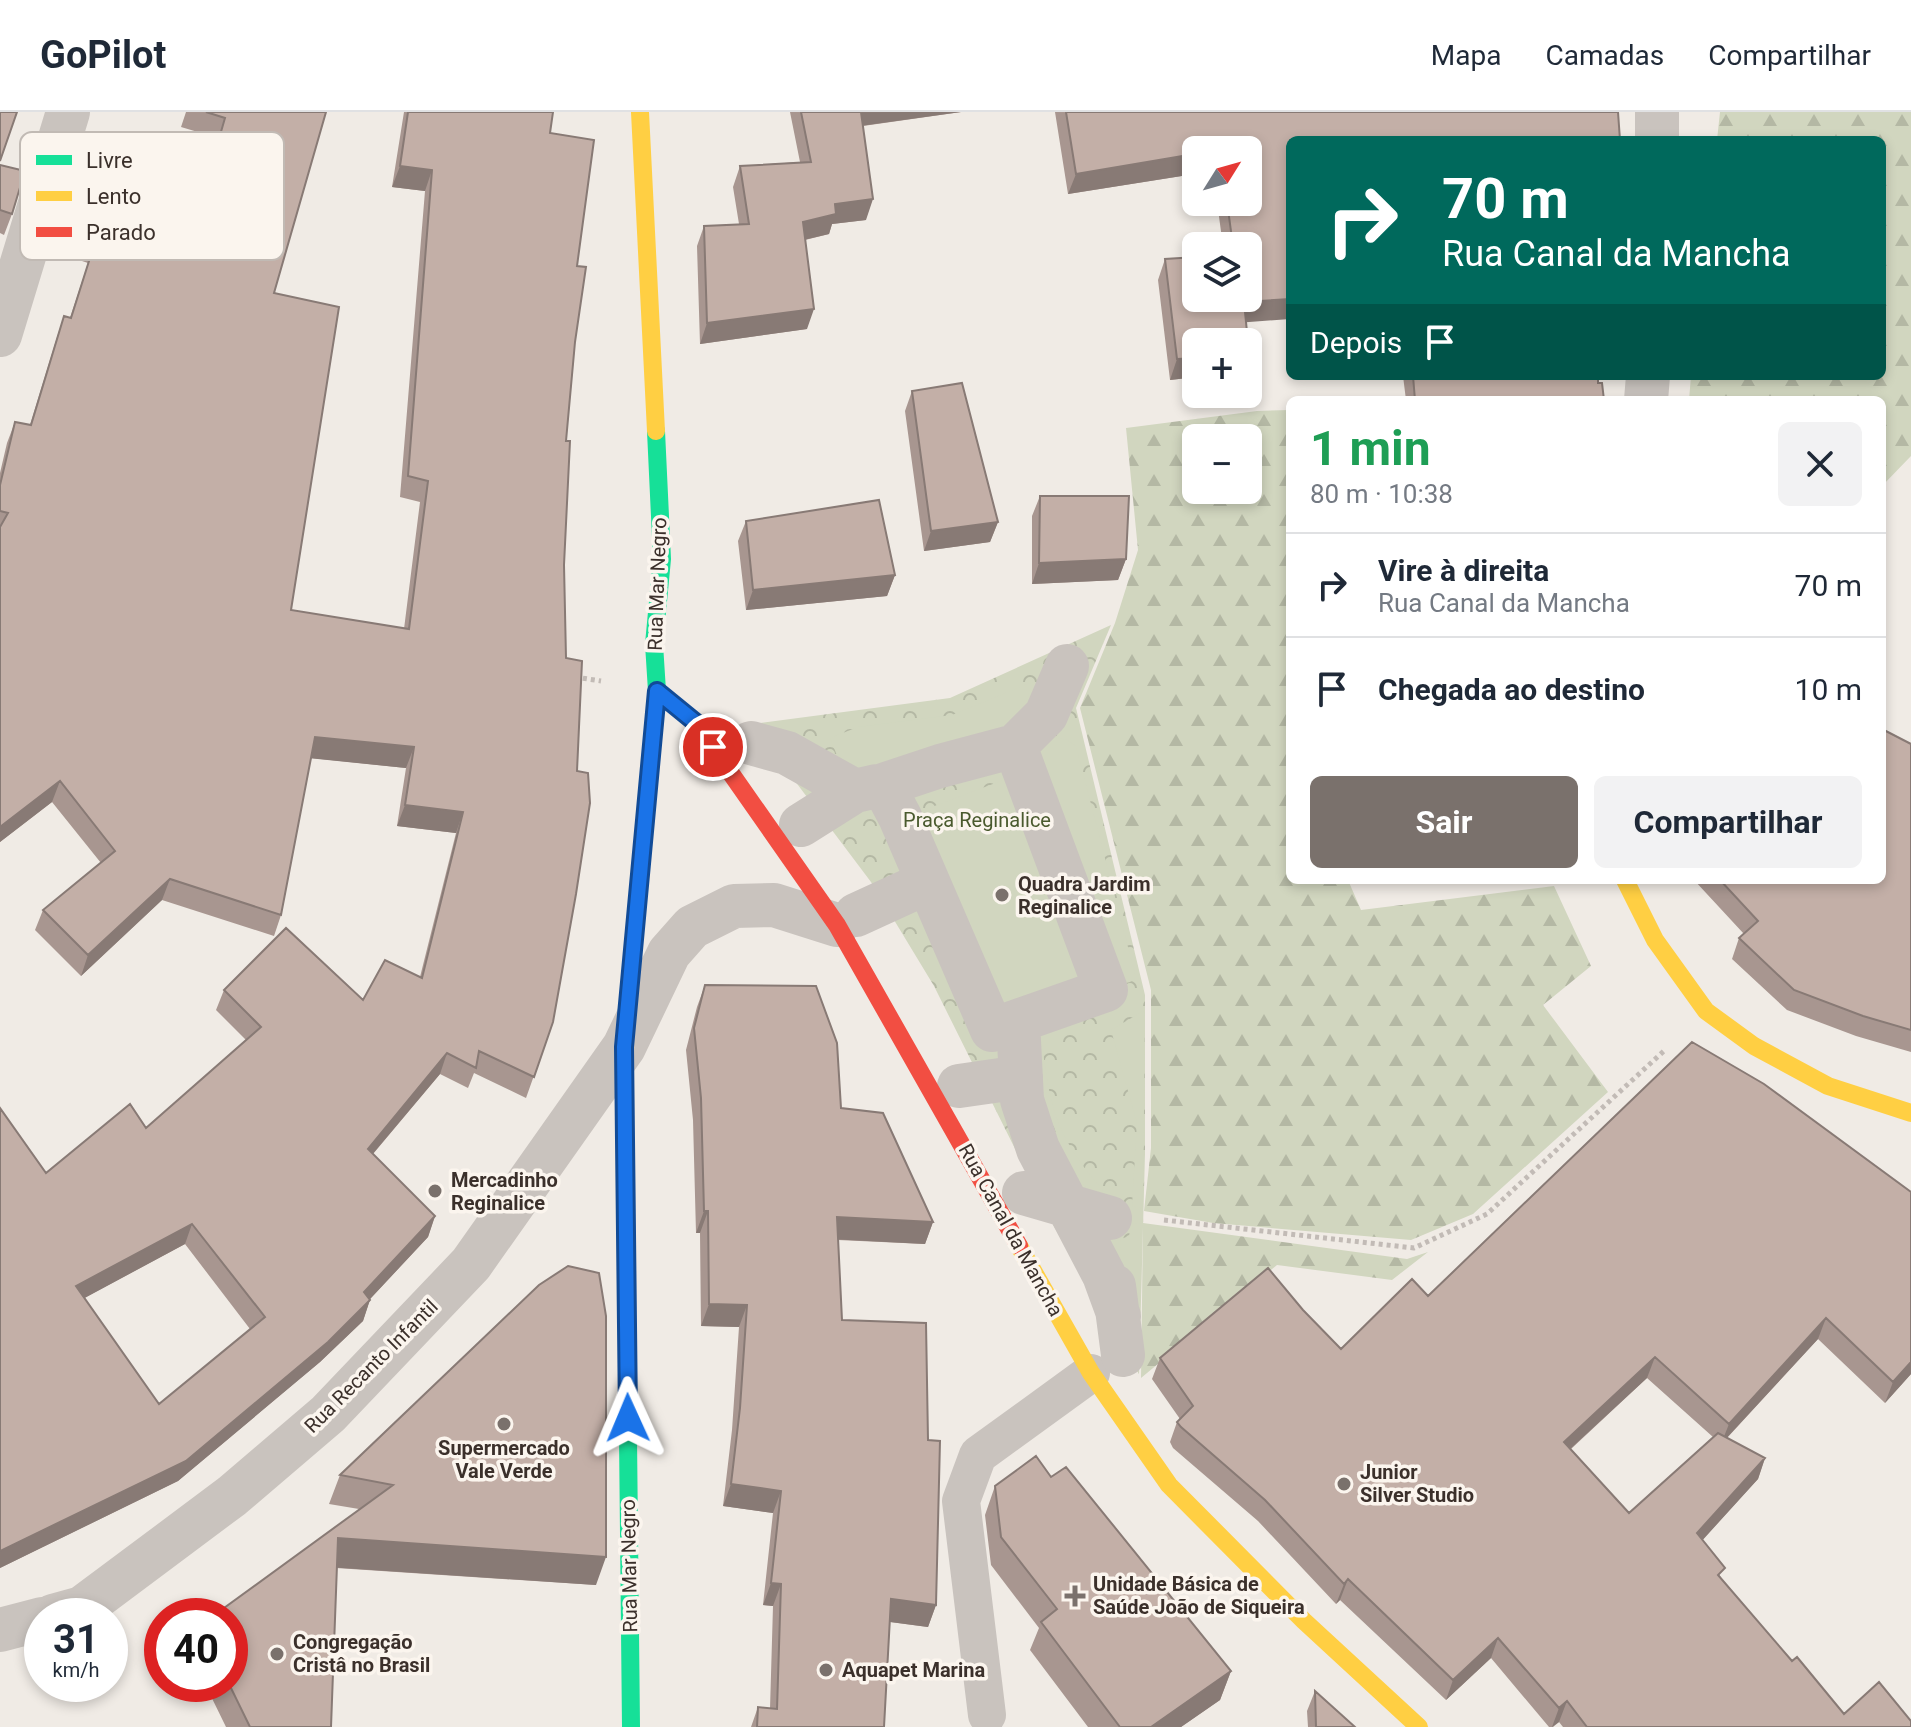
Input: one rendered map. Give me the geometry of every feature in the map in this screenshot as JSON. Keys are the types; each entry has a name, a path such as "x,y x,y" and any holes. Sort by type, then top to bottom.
{"street":[{"path":"62,132 68,112"},
{"name":"Rua Mar Negro","path":"631,1727 624,1047 657,691 654,644 662,559 640,112"},
{"path":"1657,112 1657,136"},
{"path":"0,335 23,260"},
{"path":"801,825 869,788 1015,746 1046,715 1067,666"},
{"name":"Rua Canal da Mancha","path":"657,691 695,722 846,920 1111,1348 1169,1485 1304,1621 1419,1727"},
{"path":"751,743 787,753 869,788 900,817 992,1030 1106,990 1015,746"},
{"path":"846,920 928,882"},
{"path":"1627,884 1655,940 1706,1011 1754,1046 1828,1086 1911,1113"},
{"name":"Rua Recanto Infantil","path":"95,1598 232,1496 328,1414 471,1264 624,1047 669,953 692,927 734,906 774,905 846,920"},
{"path":"1018,1021 1022,1100 1038,1149 1076,1207 1104,1275 1111,1348"},
{"path":"959,1086 1021,1077"},
{"path":"0,1630 24,1624"}],"lane":[{"path":"987,1715 961,1501 978,1455 1111,1348"}],"path":[{"path":"565,675 657,691"},
{"path":"1158,1219 1414,1248 1487,1214 1706,1011"}],"green space":[{"path":"1720,112 1911,112 1911,456 1886,482 1886,396 1689,396 1691,380 1886,380 1886,136 1717,136"},
{"path":"1286,410 1286,884 1350,884 1361,910 1554,886 1591,966 1543,1005 1608,1092 1473,1214 1411,1240 1213,1223 1144,1211 1151,1148 1151,990 1080,708 1115,623 1138,550 1126,428"},
{"name":"Praça Reginalice","path":"1111,625 1076,708 1145,995 1145,1154 1139,1374 1052,1223 934,986 871,882 752,724 950,698"},
{"path":"1032,682 1038,694 1036,716 871,777 840,763 830,738 858,727 952,715"},
{"path":"1047,736 1067,740 1076,746 1136,978 1130,982 1115,986 1041,757 1042,743"},
{"name":"Quadra Jardim Reginalice","path":"1019,774 1093,974 990,1017 908,816"},
{"path":"1145,1010 1143,1209 1132,1206 1137,1123 1111,1030"},
{"path":"1041,1034 1047,1080 1057,1118 1074,1153 1103,1190 1093,1195 1068,1168 1031,1060"},
{"path":"1131,1223 1141,1224 1139,1374 1125,1327 1121,1289 1121,1239 1129,1236"},
{"path":"1143,1223 1407,1259 1428,1252 1392,1280 1277,1265 1141,1378"}],"building":[{"path":"0,112 17,112 0,161"},
{"path":"206,112 326,112 284,258 284,132 221,132 225,118"},
{"path":"408,112 553,112 550,133 594,140 577,266 586,267 566,441 570,441 564,565 566,658 582,661 577,771 588,773 590,803 553,1022 534,1077 479,1051 476,1068 447,1053 368,1149 435,1216 364,1292 370,1300 328,1342 186,1461 0,1551 0,1108 46,1173 130,1104 146,1128 261,1027 224,990 286,928 363,1000 385,960 422,978 463,812 405,805 414,747 315,737 281,915 170,879 88,955 43,910 115,851 60,781 0,827 0,527 8,513 0,511 0,485 15,422 31,425 64,316 71,318 89,260 283,260 274,293 339,307 291,610 409,629 428,481 408,476 432,170 400,166","holes":["192,1224 265,1317 159,1404 76,1286"]},
{"path":"801,112 861,112 873,199 835,204 836,214 803,222 814,309 707,323 704,226 749,224 740,166 811,162"},
{"path":"1066,112 1618,112 1620,136 1286,136 1286,299 1262,301 1262,232 1231,232 1229,216 1262,216 1262,136 1182,136 1182,156 1076,174"},
{"path":"0,165 20,170 20,188 12,214 0,210"},
{"path":"1182,258 1182,312 1245,312 1247,328 1182,328 1182,359 1177,359 1165,259"},
{"path":"1413,380 1598,380 1602,383 1604,396 1415,396"},
{"path":"962,383 998,522 931,531 912,391"},
{"path":"1040,496 1129,496 1126,559 1039,563"},
{"path":"879,500 895,575 753,590 746,521"},
{"path":"1886,731 1911,744 1911,1030 1794,990 1739,938 1758,921 1724,884 1886,884"},
{"path":"705,985 816,986 837,1043 841,1108 883,1113 933,1222 837,1217 842,1320 926,1323 928,1440 940,1441 936,1605 891,1599 884,1727 757,1727 758,1707 777,1709 781,1584 771,1583 781,1491 731,1484 747,1305 709,1304 708,1211 704,1211 701,1098 694,1028"},
{"path":"1692,1042 1764,1084 1911,1192 1911,1362 1893,1382 1826,1318 1729,1424 1655,1357 1564,1442 1629,1513 1718,1433 1765,1458 1697,1533 1725,1568 1718,1575 1792,1661 1797,1657 1844,1714 1879,1682 1911,1721 1911,1727 1587,1727 1567,1701 1559,1708 1498,1638 1453,1680 1348,1579 1344,1584 1265,1500 1177,1422 1193,1406 1160,1358 1268,1268 1341,1349 1412,1279 1428,1296"},
{"name":"Supermercado Vale Verde","path":"568,1266 599,1273 606,1316 606,1557 338,1538 331,1727 250,1727 238,1702 248,1702 248,1598 238,1598 393,1485 340,1475 539,1285"},
{"name":"Unidade Básica de Saúde João de Siqueira","path":"1036,1456 1051,1477 1066,1467 1231,1671 1151,1727 1120,1727 1041,1622 1057,1609 1001,1537 995,1486"},
{"path":"1315,1691 1355,1727 1316,1727"}],"traffic: fast":[{"path":"635,929 657,691 654,644 662,559 656,431"},
{"path":"626,1243 631,1727"}],"traffic: slow":[{"path":"640,112 656,431"},
{"path":"1627,884 1655,940 1706,1011 1754,1046 1828,1086 1911,1113"},
{"path":"626,1243 624,1047 635,929"},
{"path":"1019,1246 1091,1373 1169,1485 1304,1621 1419,1727"}],"traffic: jam":[{"path":"657,691 695,722 837,925 1019,1246"}],"place":[{"name":"Quadra Jardim Reginalice","path":"1002,895"},
{"name":"Mercadinho Reginalice","path":"435,1191"},
{"name":"Supermercado Vale Verde","path":"504,1424"},
{"name":"Junior Silver Studio","path":"1344,1484"},
{"name":"Unidade Básica de Saúde João de Siqueira","path":"1075,1596"},
{"name":"Congregação Cristâ no Brasil","path":"277,1654"},
{"name":"Aquapet Marina","path":"826,1670"}],"route":[{"path":"628,1418 624,1047 657,691 695,722 713,747"}]}
